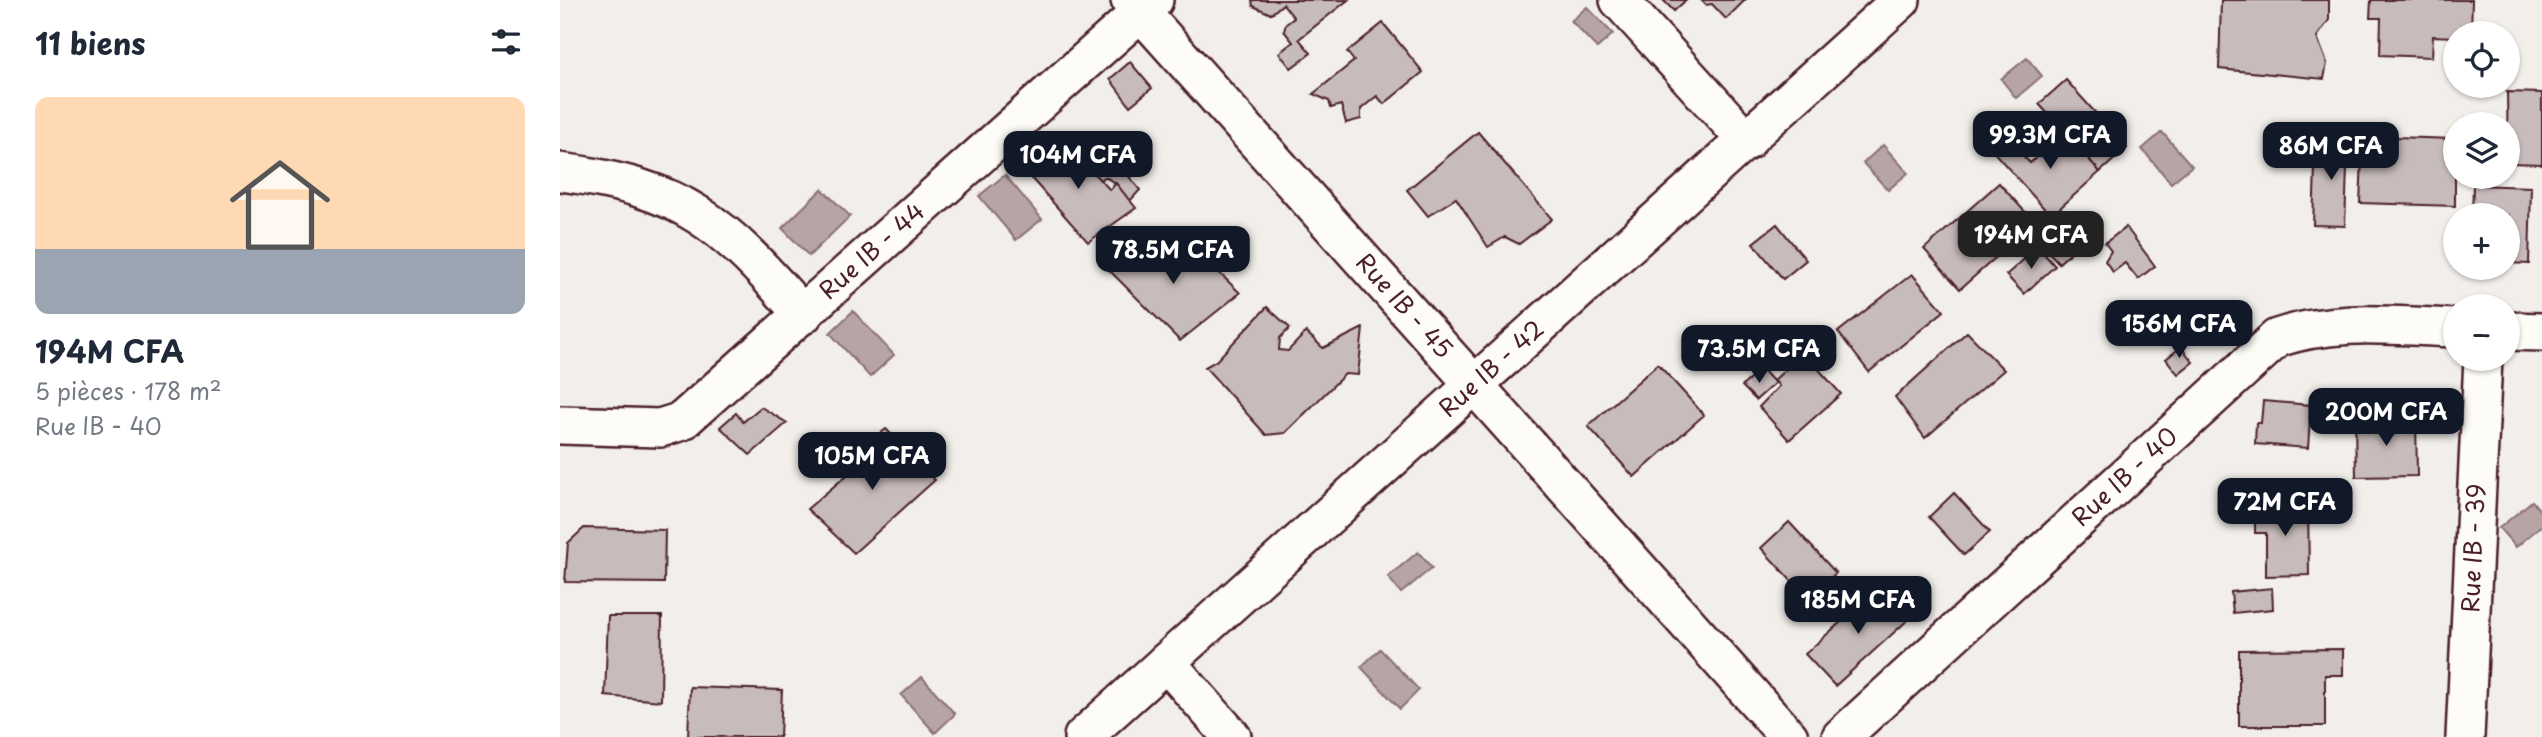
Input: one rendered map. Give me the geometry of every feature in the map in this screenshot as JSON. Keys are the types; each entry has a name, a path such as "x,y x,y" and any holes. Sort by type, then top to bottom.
{"street":[{"path":"1619,0 1746,141"},
{"name":"Rue IB - 42","path":"1083,737 1901,0"},
{"name":"Rue IB - 44","path":"560,425 672,426 682,421 803,315 1142,4"},
{"name":"Rue IB - 45","path":"1142,4 1790,737"},
{"path":"560,172 613,179 671,198 727,234 754,259 803,315"},
{"name":"Rue IB - 40","path":"1841,737 2277,338 2307,328 2337,324 2443,328"},
{"path":"2520,331 2542,332"},
{"name":"Rue IB - 39","path":"2465,737 2482,371"},
{"path":"1166,662 1232,737"}],"shaded area":[{"path":"1587,7 1613,34 1597,48 1571,21"},
{"path":"2027,58 2042,76 2016,98 2001,79"},
{"path":"2162,132 2192,166 2171,183 2142,149"},
{"path":"1883,145 1908,173 1888,190 1863,163"},
{"path":"1005,175 1042,219 1016,240 979,196"},
{"path":"822,189 850,216 809,256 782,228"},
{"path":"853,311 894,355 870,377 830,333"},
{"path":"2532,501 2542,513 2542,525 2516,547 2499,528"},
{"path":"1418,552 1432,568 1401,593 1388,577"},
{"path":"1380,649 1419,690 1400,709 1361,667"},
{"path":"922,677 955,714 935,733 901,695"}],"building":[{"path":"1252,0 1348,0 1299,39 1311,53 1291,68 1279,53 1293,42 1284,31 1286,24 1294,18 1283,4 1271,14 1253,6"},
{"path":"1663,0 1686,0 1674,11"},
{"path":"1701,0 1745,0 1726,19 1712,4 1706,5"},
{"path":"2221,0 2329,0 2329,20 2317,37 2327,63 2324,79 2219,69"},
{"path":"2371,0 2472,0 2471,21 2443,21 2443,36 2433,36 2432,57 2380,55 2381,18 2370,18"},
{"path":"1383,23 1423,72 1384,104 1377,96 1361,109 1361,119 1346,123 1341,105 1331,108 1329,101 1313,94 1354,61 1347,52"},
{"path":"1130,62 1152,88 1130,106 1110,79"},
{"path":"2066,80 2127,148 2100,172 2039,104"},
{"path":"2520,92 2542,93 2542,164 2520,163 2520,112 2507,112 2507,98 2520,98"},
{"path":"1478,132 1552,219 1519,244 1505,237 1488,247 1456,198 1428,216 1407,190"},
{"path":"2065,132 2100,172 2051,216 1990,148 2005,137 2030,163"},
{"path":"2363,136 2443,139 2443,189 2455,189 2455,203 2443,203 2443,206 2360,203"},
{"path":"2316,137 2348,138 2345,226 2313,225"},
{"path":"1062,138 1110,190 1116,183 1136,208 1088,242 1023,169"},
{"path":"1086,155 1100,168 1114,158 1140,190 1130,201 1116,183 1105,177 1100,180 1082,160"},
{"path":"1999,183 2035,223 1960,289 1924,249"},
{"path":"2531,187 2529,264 2520,264 2520,203 2472,203 2473,189"},
{"path":"2071,216 2089,236 2059,263 2040,243"},
{"path":"1777,224 1806,260 1783,279 1753,243"},
{"path":"2126,227 2155,266 2138,279 2125,263 2113,272 2105,261 2111,251 2105,243"},
{"path":"1150,232 1174,263 1182,256 1191,267 1203,257 1240,293 1180,341 1109,270"},
{"path":"2038,247 2055,266 2024,294 2006,275"},
{"path":"1912,274 1944,311 1869,372 1838,332"},
{"path":"1267,307 1290,328 1280,338 1279,350 1288,351 1306,332 1323,348 1363,328 1358,375 1345,374 1285,433 1266,435 1205,367 1216,361"},
{"path":"1967,332 2004,370 1925,438 1895,397"},
{"path":"2181,347 2193,362 2178,374 2166,359"},
{"path":"1804,353 1841,394 1789,440 1759,407 1779,386 1774,380"},
{"path":"1658,364 1704,415 1634,477 1588,426"},
{"path":"1762,369 1775,383 1756,400 1742,386"},
{"path":"2263,401 2311,405 2308,448 2255,444 2256,423 2261,423"},
{"path":"761,407 787,423 750,455 720,427 736,413 743,422"},
{"path":"2416,419 2417,476 2356,477 2355,420"},
{"path":"886,429 935,480 854,553 807,509 867,458 860,449"},
{"path":"1954,493 1990,532 1964,555 1929,517"},
{"path":"2255,504 2308,504 2309,575 2266,576 2266,533 2255,533"},
{"path":"1789,522 1836,573 1808,599 1761,548"},
{"path":"584,528 665,530 664,583 565,582 568,543"},
{"path":"1881,586 1910,618 1835,686 1805,654"},
{"path":"2272,588 2273,609 2233,613 2231,592"},
{"path":"608,616 662,616 661,701 605,696"},
{"path":"2343,649 2343,675 2325,675 2325,726 2239,726 2239,650"},
{"path":"690,687 782,690 780,737 688,737"}]}
